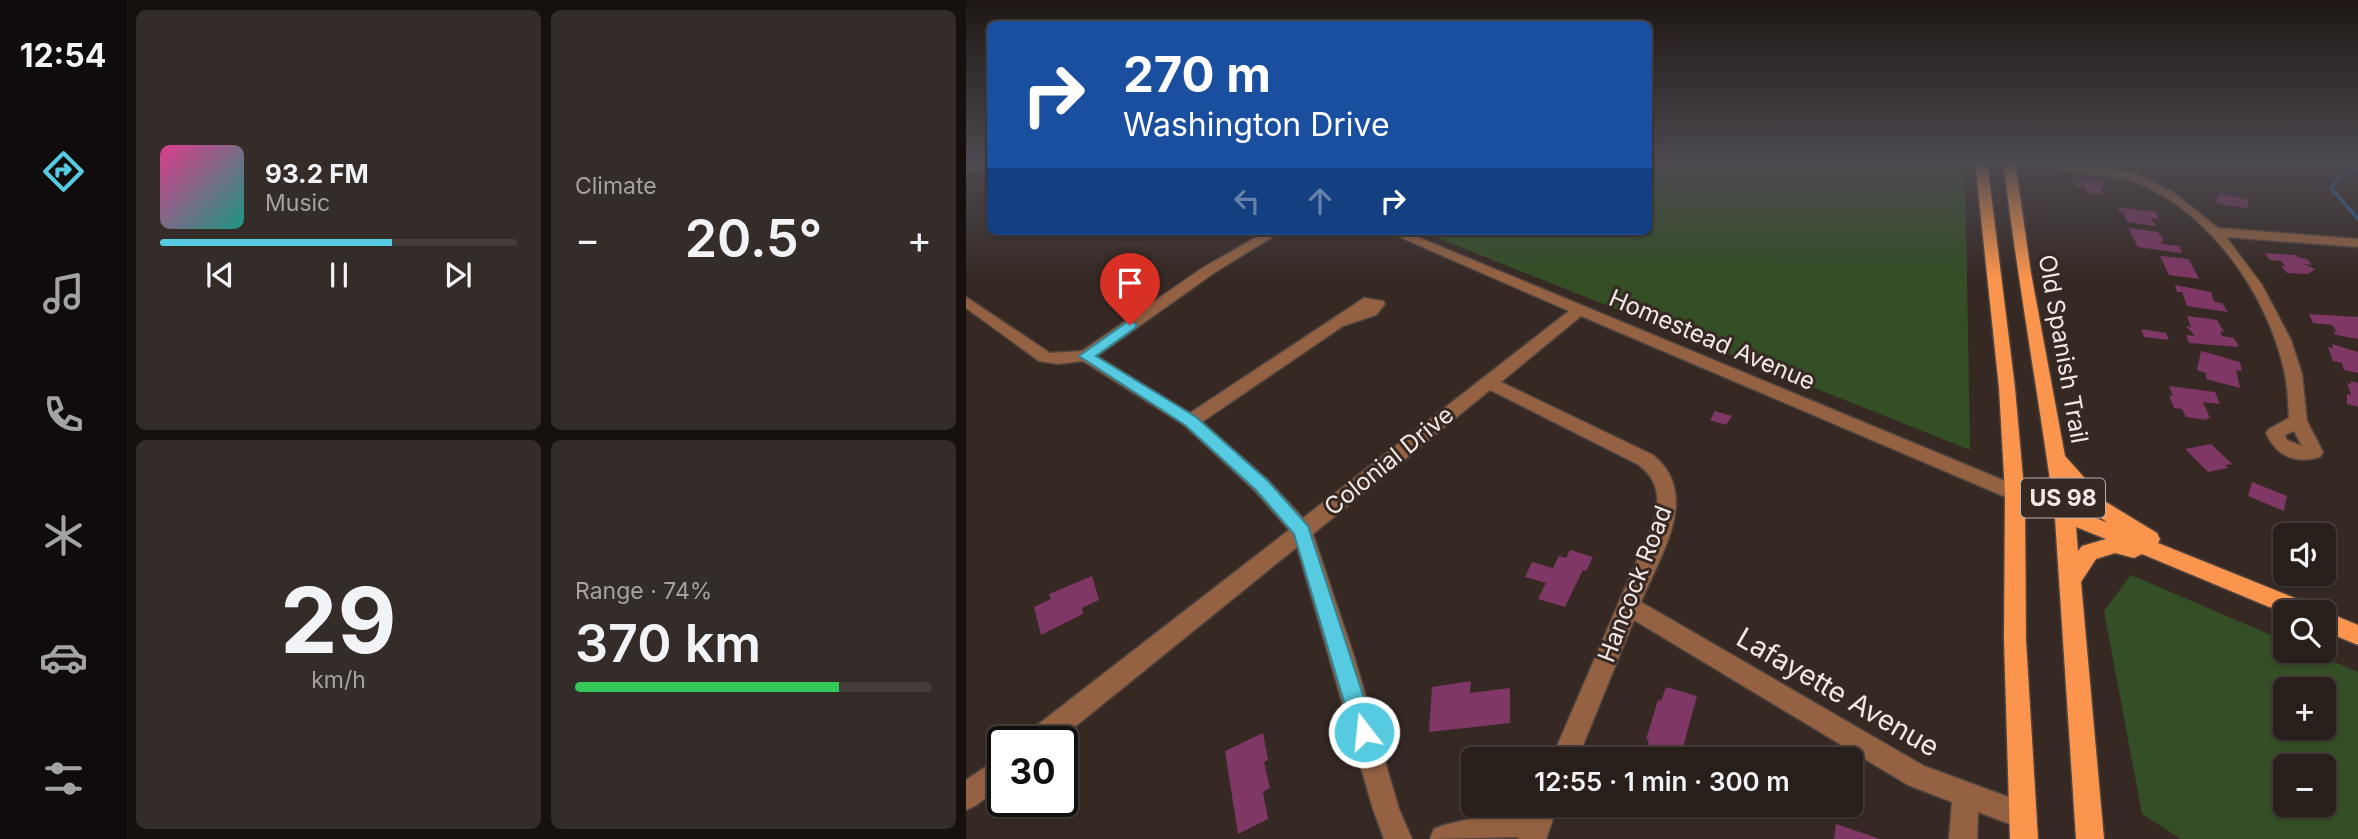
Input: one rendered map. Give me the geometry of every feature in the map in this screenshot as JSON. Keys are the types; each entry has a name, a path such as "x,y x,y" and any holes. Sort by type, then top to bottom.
{"main road":[{"name":"US 98","path":"1985,200 2007,388 2015,493 2017,681 2024,827"},
{"name":"Old Spanish Trail","path":"2014,200 2065,513 2090,839"},
{"path":"2057,459 2099,507 2191,565"},
{"path":"2015,493 2275,600"},
{"path":"2070,581 2089,552 2115,545 2191,565"},
{"path":"2336,626 2358,635"}],"street":[{"path":"2177,200 2215,232 2238,259 2272,314 2292,369 2298,421"},
{"path":"2215,232 2358,243"},
{"path":"966,301 1045,357 1058,359 1086,356 1209,270 1269,235"},
{"name":"Homestead Avenue","path":"1401,235 2015,493"},
{"name":"Colonial Drive","path":"1056,726 1579,311"},
{"path":"1190,421 1338,323"},
{"path":"1086,356 1190,421 1262,486 1302,531 1342,656 1386,809 1398,839"},
{"name":"Hancock Road","path":"1487,382 1646,460 1657,468 1669,493 1668,508 1569,747"},
{"name":"Lafayette Avenue","path":"1629,606 1917,776 1966,794 2024,827"},
{"path":"966,797 987,781"},
{"path":"1963,839 1966,794"},
{"path":"1444,839 1539,821"}],"green space":[{"path":"1652,200 1966,200 1970,450 1430,235 1652,235"},
{"path":"2131,575 2273,636 2273,663 2336,663 2358,672 2358,839 2181,839 2142,814 2104,611"}],"building":[{"path":"2249,200 2247,208 2218,204 2216,201"},
{"path":"2118,207 2156,212 2159,219 2151,218 2156,226 2127,222"},
{"path":"2128,228 2158,232 2164,241 2161,241 2162,244 2179,246 2182,253 2138,247"},
{"path":"2264,253 2296,255 2307,259 2312,265 2304,264 2315,269 2308,274 2287,273 2281,266 2285,266 2281,261 2270,260"},
{"path":"2160,256 2189,259 2199,279 2169,275"},
{"path":"2175,285 2211,292 2214,302 2222,303 2228,312 2187,306 2182,292 2177,292"},
{"path":"2309,314 2358,317 2358,339 2336,335 2332,325 2313,323"},
{"path":"2187,316 2217,320 2224,332 2220,331 2222,336 2234,338 2239,347 2189,343 2186,335 2195,336 2186,326 2191,327"},
{"path":"2141,329 2166,333 2169,340 2144,337"},
{"path":"2332,344 2358,352 2358,373 2344,370 2342,363 2333,361 2328,347 2333,348"},
{"path":"2201,351 2240,362 2242,371 2236,370 2240,388 2206,379 2206,373 2197,370"},
{"path":"2351,381 2358,383 2358,407 2347,404 2347,394 2351,395 2347,383 2351,384"},
{"path":"2169,386 2215,392 2220,404 2203,402 2210,418 2206,418 2207,420 2186,417 2182,409 2174,408"},
{"path":"1715,411 1732,416 1726,425 1710,420"},
{"path":"2211,444 2232,464 2225,465 2228,468 2208,472 2185,449"},
{"path":"2252,482 2287,496 2284,511 2248,496"},
{"path":"1570,550 1593,557 1586,571 1583,570 1565,607 1538,599 1546,583 1525,577 1532,562 1553,568 1559,556 1566,558"},
{"path":"1092,576 1099,600 1082,608 1083,614 1041,635 1034,607 1051,599 1049,594"},
{"path":"1471,681 1470,693 1510,688 1510,723 1429,732 1432,687"},
{"path":"1666,687 1697,696 1683,747 1647,747 1649,740 1646,739 1658,700 1661,701"},
{"path":"1263,733 1268,760 1264,762 1270,788 1263,792 1268,819 1238,834 1225,751"},
{"path":"1836,824 1880,839 1834,839"}],"waterway":[{"path":"2342,200 2358,219"}],"route":[{"path":"1130,325 1086,356 1190,421 1262,486 1302,531 1364,732"}]}
